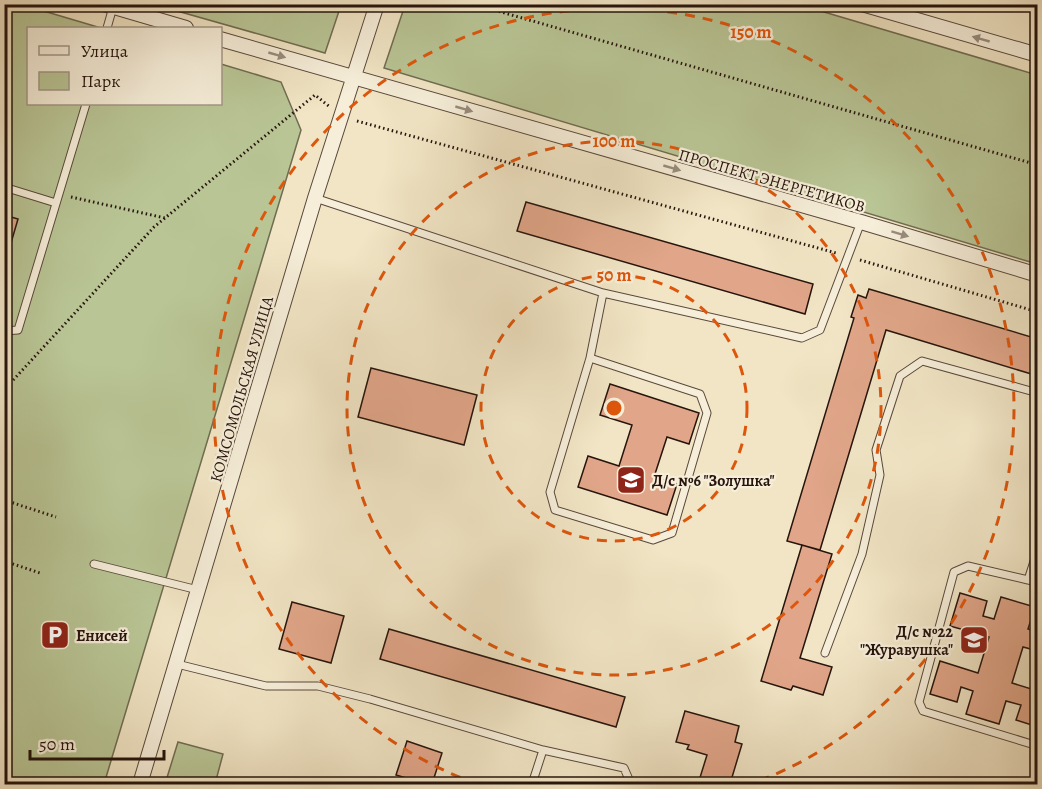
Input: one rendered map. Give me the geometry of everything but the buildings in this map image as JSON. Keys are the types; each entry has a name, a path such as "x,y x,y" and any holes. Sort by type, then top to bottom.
{"street":[{"name":"КОМСОМОЛЬСКАЯ УЛИЦА","path":"140,784 315,198 377,4"},
{"path":"862,4 879,7 1038,55"},
{"path":"108,6 182,27"},
{"name":"ПРОСПЕКТ ЭНЕРГЕТИКОВ","path":"222,40 861,222 1038,275"}],"lane":[{"path":"107,27 108,6"},
{"path":"4,331 18,330 86,105"},
{"path":"4,187 56,203"},
{"path":"315,198 603,293 802,338 820,330 861,222"},
{"path":"590,358 700,394 708,413 672,533 653,540 555,510 550,492 590,358 603,293"},
{"path":"825,653 862,554 880,475 876,450 900,376 922,361 1038,393"},
{"path":"1028,580 1038,549"},
{"path":"94,564 198,590"},
{"path":"1038,583 968,566 954,572 919,702 923,711 1038,746"},
{"path":"177,664 266,686 318,686 370,699 543,750 624,768 630,784"},
{"path":"532,784 543,750"}],"path":[{"path":"473,4 1038,165"},
{"path":"4,19 9,16"},
{"path":"4,390 154,227 315,95 340,116 848,256 1038,312"},
{"path":"70,197 165,218"},
{"path":"4,500 56,517"},
{"path":"4,561 40,573"}],"green space":[{"path":"20,4 98,27 27,27 27,105 222,105 222,64 281,82 301,130 104,784 5,784 4,5"},
{"path":"797,4 1037,75 1037,264 384,68 405,5"},
{"path":"156,5 341,5 325,53"},
{"path":"178,742 223,754 215,784 165,784"}],"place":[{"name":"Д/с №6 \"Золушка\"","path":"631,480"},
{"name":"Енисей","path":"55,635"},
{"name":"Д/с №22 \"Журавушка\"","path":"974,640"}]}
